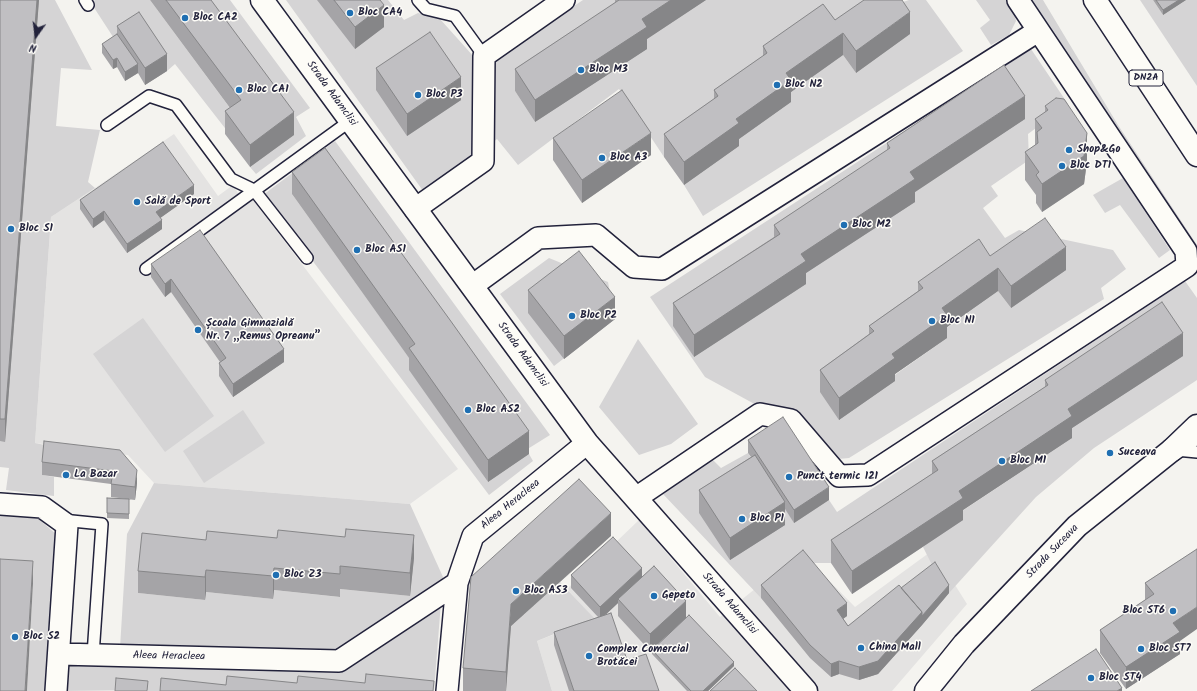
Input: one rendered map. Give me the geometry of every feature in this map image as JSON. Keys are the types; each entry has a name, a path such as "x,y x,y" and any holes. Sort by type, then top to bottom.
{"street":[{"name":"Strada Adamclisi","path":"262,0 587,443 806,691"},
{"path":"415,209 483,161 484,56 564,0"},
{"path":"636,498 760,414 791,420 839,476 868,475 1187,266 1186,251 1018,0"},
{"name":"DN2A","path":"1095,0 1197,155"},
{"path":"472,286 538,238 596,235 634,267 662,269 1038,31"},
{"path":"1172,450 1197,426"},
{"name":"Strada Suceava","path":"926,691 964,644 1077,526 1172,450 1197,433"},
{"path":"1172,450 1197,440"},
{"name":"Aleea Heracleea","path":"447,691 457,583 473,536 587,443"},
{"path":"0,504 42,507 67,526 56,691"},
{"name":"Aleea Heracleea","path":"59,654 339,661 457,583"}],"lane":[{"path":"418,0 426,9 455,16 484,56"},
{"path":"108,125 149,96 176,105 231,179 254,190 307,258"},
{"path":"146,269 350,121"},
{"path":"1172,450 1197,452"},
{"path":"60,520 102,524 93,655"}],"shaded area":[{"path":"39,0 55,0 92,70 61,68 56,126 100,130 88,182 95,188 51,217 35,443 45,445 42,475 54,477 54,496 6,490 9,468 0,467 0,441 5,441"},
{"path":"95,0 150,0 241,123 228,132 175,64 167,71 139,29 117,43 91,3"},
{"path":"194,0 230,0 310,108 296,117 306,136 256,174 250,167 294,135"},
{"path":"286,0 388,0 404,20 418,13 440,19 483,67 583,0 634,0 515,91 535,122 642,42 706,0 896,0 903,2 909,0 926,0 963,51 703,216 684,185 739,146 736,141 791,102 786,95 843,55 856,73 910,34 889,5 718,119 664,157 619,89 518,165 497,139 426,195"},
{"path":"976,0 1007,0 1013,8 1016,21 1009,35 991,45 980,28 990,20"},
{"path":"1028,0 1043,0 1118,125 1197,245 1197,253"},
{"path":"1140,0 1153,0 1163,15 1186,0 1197,0 1197,86"},
{"path":"1031,49 1068,104 1028,134 1029,160 991,186 998,196 983,208 1005,238 1019,230 1113,250 1126,269 1101,288 1104,299 849,458 838,459 796,410 760,407 705,377 650,297","holes":["1025,119 910,195 914,202 801,276 805,284 694,357 674,326","1045,240 1011,308 998,291 942,331 947,338 892,377 895,381 839,420"]},
{"name":"Școala Gimnazială Nr. 7 „Remus Opreanu”","path":"174,134 218,196 233,185 245,205 253,200 458,469 410,504 154,483 128,455 35,443 51,217"},
{"path":"335,141 550,435 526,450 292,194 415,366 410,370 488,482 529,454 533,461 489,495 263,195"},
{"path":"1123,178 1170,250 1159,258 1120,205 1105,213 1093,195"},
{"path":"549,258 608,282 615,319 554,366 500,294"},
{"path":"1185,281 1197,298 1197,380 1094,448 1036,497 949,593 935,571 923,547 959,513 1072,438 938,493 831,563 803,563 761,598 663,494 709,456 721,468 748,453 794,522 829,500 837,512"},
{"path":"143,318 214,416 165,452 93,354"},
{"path":"638,339 698,424 671,444 639,455 599,407"},
{"path":"243,410 265,443 204,483 183,451"},
{"path":"154,483 410,504 443,577 434,691 62,691 64,663 119,664 127,534","holes":["414,558 410,596 340,589 339,597 274,590 273,599 206,592 205,600 138,593"]},
{"path":"0,513 34,515 57,535 47,691 27,691 33,584 0,582"},
{"path":"639,520 720,617 801,552 855,607 933,550 967,604 892,691 552,691 537,641 594,619 567,589"},
{"path":"560,582 594,618 537,641 552,691 506,691 511,626"}],"building":[{"name":"Bloc S1","path":"0,0 37,0 5,419 0,419"},
{"path":"166,0 211,0 294,112 250,145 225,111 241,100"},
{"path":"334,0 380,0 384,5 355,27"},
{"path":"619,0 671,0 642,19 647,27 535,100 515,69"},
{"path":"864,0 902,0 910,12 856,51 843,33 786,73 791,80 736,119 739,123 684,162 664,134 718,96 714,90 767,53 763,46 823,4 835,20"},
{"path":"1156,0 1179,0 1163,10"},
{"path":"139,12 167,54 145,68 117,26"},
{"path":"430,32 461,77 407,114 376,68"},
{"path":"117,34 138,64 125,72 117,58 113,60 102,44"},
{"path":"1004,65 1025,96 910,172 915,179 801,254 806,261 694,335 673,303 780,234 774,225 890,148 887,143"},
{"path":"622,90 651,133 582,180 553,138"},
{"path":"1056,98 1064,99 1087,133 1084,156 1042,184 1036,175 1039,172 1025,152 1038,143 1037,132 1042,128 1035,119 1048,110 1045,106"},
{"name":"Sală de Sport","path":"163,142 194,185 156,212 162,220 127,244 104,211 93,219 80,200"},
{"path":"325,148 529,431 488,460 409,348 415,344 292,172"},
{"path":"1045,218 1066,247 1011,286 998,268 942,308 947,315 892,354 895,358 839,398 820,370 874,331 869,326 923,288 918,282 979,239 990,256"},
{"path":"200,230 284,349 233,384 219,363 226,358 171,279 165,284 151,264"},
{"path":"579,251 615,297 564,336 528,290"},
{"path":"1162,302 1183,333 1068,409 1072,416 959,491 963,498 852,571 831,540 938,470 932,461 1048,385 1045,380"},
{"name":"Punct termic 121","path":"783,417 829,487 794,510 748,440"},
{"path":"44,441 120,450 137,470 135,487 111,484 113,471 42,462"},
{"path":"755,455 785,502 730,538 699,490"},
{"name":"Bloc AS3","path":"579,479 611,513 511,604 506,672 463,668 471,577"},
{"path":"107,498 129,499 129,514 107,513"},
{"path":"346,529 414,535 410,573 340,566 340,574 274,568 273,576 206,570 205,577 138,571 142,533 206,540 207,531 277,538 278,530 345,537"},
{"path":"613,537 642,568 600,607 571,575"},
{"path":"1197,549 1197,607 1173,623 1180,632 1126,667 1100,630 1154,594 1145,583"},
{"path":"803,550 847,603 837,610 848,626 899,585 922,612 878,661 859,667 839,661 831,664 810,645 761,585"},
{"name":"Bloc S2","path":"0,559 33,561 25,691 0,691"},
{"path":"935,562 949,585 922,616 922,612 901,588"},
{"path":"654,566 686,601 650,634 618,599"},
{"name":"Complex Comercial Brotăcei","path":"611,613 627,660 646,654 659,691 574,691 554,632"},
{"path":"689,615 734,662 703,691 691,691 652,650"},
{"path":"1096,649 1122,688 1117,691 1031,691"},
{"path":"735,668 757,691 710,691"},
{"path":"366,674 434,681 433,691 160,691 161,678 226,685 227,676 297,683 298,676 365,683"},
{"path":"116,678 148,681 147,691 115,691"}],"place":[{"name":"Bloc CA4","path":"350,13"},
{"name":"Bloc CA2","path":"185,18"},
{"name":"Bloc M3","path":"581,70"},
{"name":"Bloc N2","path":"777,85"},
{"name":"Bloc CA1","path":"239,90"},
{"name":"Bloc P3","path":"418,95"},
{"name":"Shop&Go","path":"1069,150"},
{"name":"Bloc A3","path":"602,158"},
{"name":"Bloc DT1","path":"1062,166"},
{"name":"Sală de Sport","path":"137,202"},
{"name":"Bloc M2","path":"844,225"},
{"name":"Bloc S1","path":"11,229"},
{"name":"Bloc AS1","path":"357,250"},
{"name":"Bloc P2","path":"572,316"},
{"name":"Bloc N1","path":"932,321"},
{"name":"Școala Gimnazială Nr. 7 „Remus Opreanu”","path":"198,330"},
{"name":"Bloc AS2","path":"468,410"},
{"name":"Suceava","path":"1110,453"},
{"name":"Bloc M1","path":"1002,461"},
{"name":"La Bazar","path":"66,475"},
{"name":"Punct termic 121","path":"789,477"},
{"name":"Bloc P1","path":"742,519"},
{"name":"Bloc Z3","path":"276,575"},
{"name":"Bloc AS3","path":"516,591"},
{"name":"Gepeto","path":"654,596"},
{"name":"Bloc ST6","path":"1173,611"},
{"name":"Bloc S2","path":"15,637"},
{"name":"China Mall","path":"861,648"},
{"name":"Bloc ST7","path":"1141,649"},
{"name":"Complex Comercial Brotăcei","path":"589,656"},
{"name":"Bloc ST4","path":"1091,678"}]}
